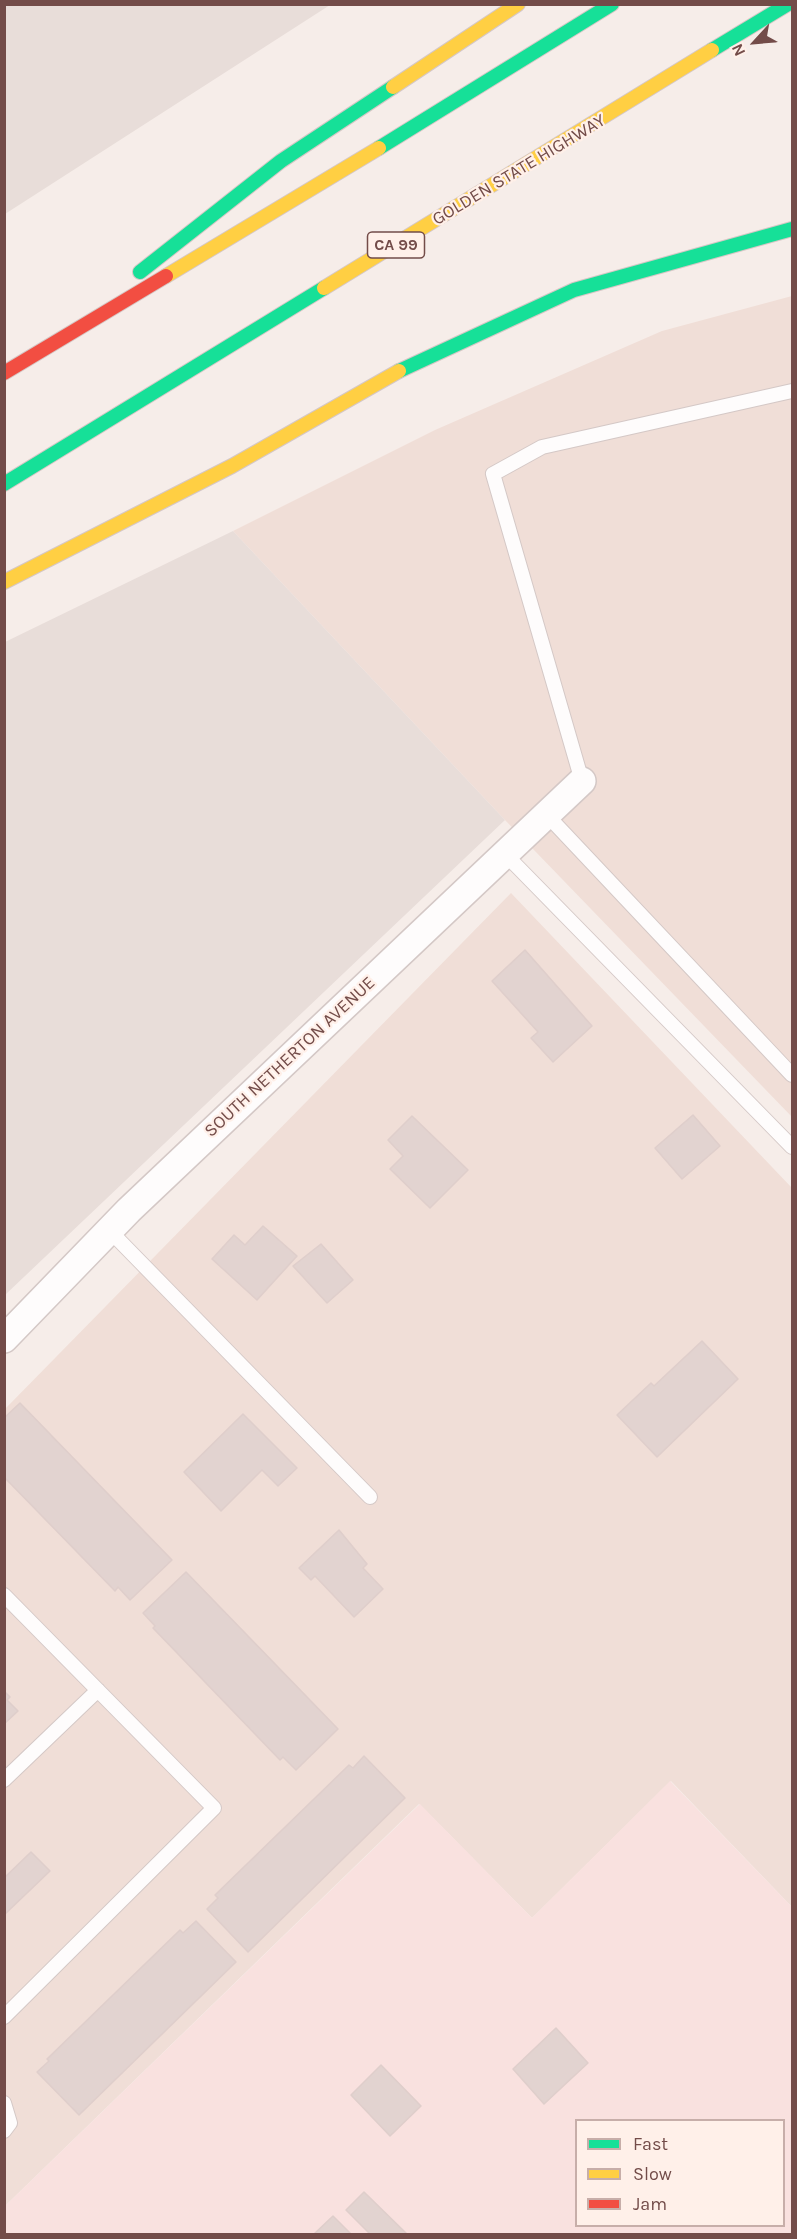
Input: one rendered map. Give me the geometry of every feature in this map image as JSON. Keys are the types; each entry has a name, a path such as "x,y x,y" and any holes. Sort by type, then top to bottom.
{"highway":[{"path":"32,356 281,161 518,4"},
{"path":"4,373 300,197 612,4"},
{"name":"GOLDEN STATE HIGHWAY","path":"4,484 788,4"},
{"path":"4,582 232,466 394,373 574,290 792,229"}],"street":[{"name":"SOUTH NETHERTON AVENUE","path":"4,1339 109,1230 582,781"}],"lane":[{"path":"582,781 493,474 542,447 792,391"},
{"path":"546,814 792,1076"},
{"path":"505,854 792,1147"},
{"path":"109,1230 370,1497"},
{"path":"4,1595 214,1808 4,2017"},
{"path":"4,1780 98,1690"},
{"path":"4,2103 10,2124 4,2130"}],"shaded area":[{"path":"5,4 330,4 330,5 5,214"},
{"path":"792,296 792,1117 505,820 233,531 435,430 662,331"},
{"path":"233,531 505,820 5,1295 5,642"},
{"path":"511,893 792,1188 792,1907 671,1781 532,1918 419,1804 5,2206 5,1409"},
{"path":"670,1781 792,1907 792,2234 5,2234 5,2206 420,1804 532,1918"}],"building":[{"path":"525,950 592,1026 553,1062 531,1038 538,1032 492,981"},
{"path":"693,1115 720,1146 682,1179 655,1148"},
{"path":"412,1116 468,1170 430,1208 390,1169 403,1156 388,1140"},
{"path":"263,1226 297,1256 257,1300 212,1259 234,1235 245,1245"},
{"path":"321,1244 353,1280 327,1303 293,1266"},
{"path":"702,1341 738,1379 657,1457 617,1415 651,1383 654,1386"},
{"path":"20,1403 172,1560 130,1600 118,1587 115,1591 4,1477 4,1418"},
{"path":"243,1414 297,1468 278,1486 262,1470 221,1511 184,1472"},
{"path":"339,1530 367,1564 363,1568 383,1589 354,1617 315,1576 311,1580 299,1568"},
{"path":"186,1572 338,1729 296,1770 283,1757 280,1760 153,1628 155,1626 143,1613"},
{"path":"4,1691 10,1697 7,1700 18,1711 4,1724"},
{"path":"364,1756 405,1798 248,1952 207,1909 218,1898 215,1895 349,1765 353,1768"},
{"path":"31,1852 50,1871 4,1915 4,1878"},
{"path":"196,1921 236,1962 79,2115 37,2072 49,2061 47,2059 180,1930 183,1933"},
{"path":"556,2028 588,2063 544,2104 513,2069"},
{"path":"381,2065 421,2106 390,2136 351,2095"},
{"path":"364,2192 407,2234 370,2234 346,2210"},
{"path":"333,2216 351,2234 314,2234"}],"traffic: fast":[{"path":"379,148 612,4"},
{"path":"712,50 788,4"},
{"path":"140,272 281,161 393,87"},
{"path":"399,371 574,290 792,229"},
{"path":"4,484 324,288"}],"traffic: slow":[{"path":"393,87 518,4"},
{"path":"324,288 712,50"},
{"path":"166,276 379,148"},
{"path":"4,582 232,466 399,371"}],"traffic: jam":[{"path":"4,373 166,276"}]}
